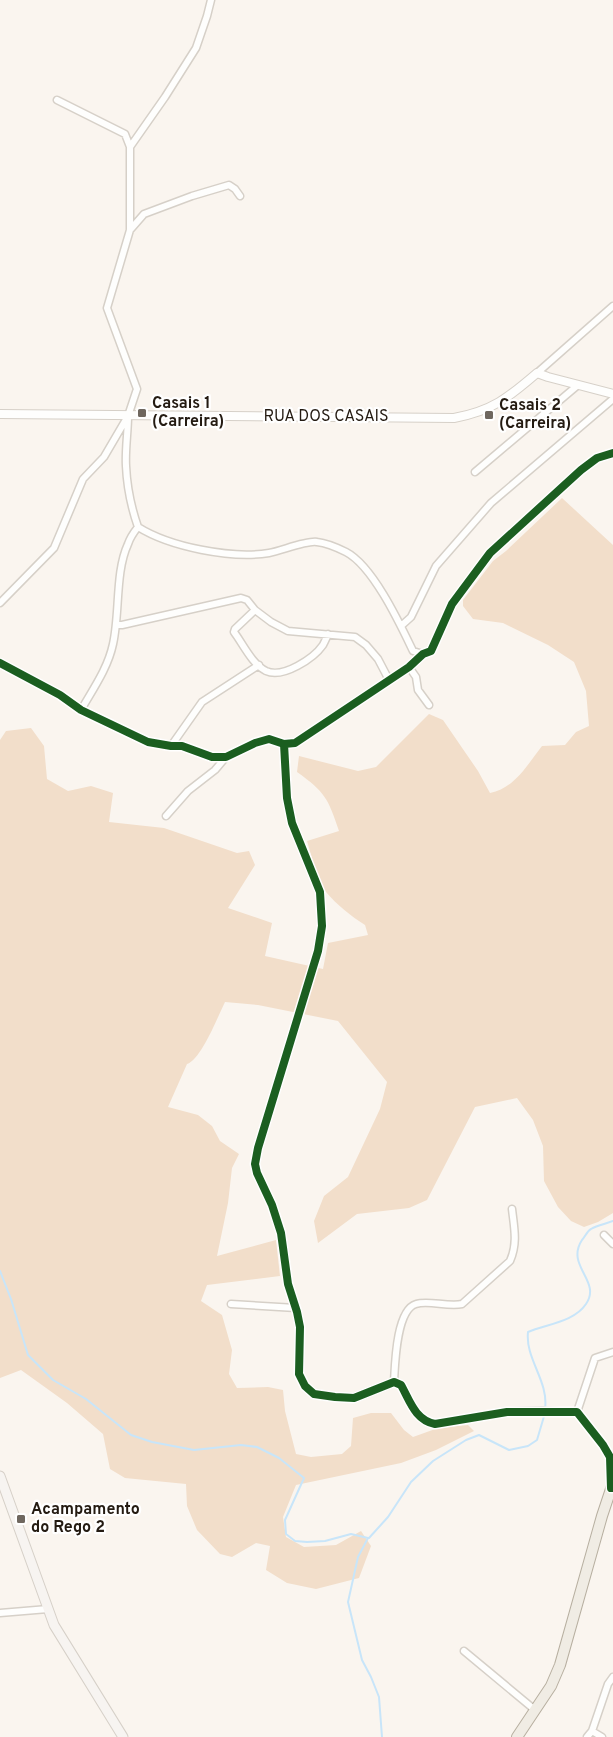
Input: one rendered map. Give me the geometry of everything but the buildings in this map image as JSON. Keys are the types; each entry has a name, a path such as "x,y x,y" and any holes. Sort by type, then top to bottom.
{"main road":[{"path":"0,1476 54,1625 122,1737"},
{"path":"517,1737 551,1686 560,1666 612,1486"}],"street":[{"path":"130,147 196,48 211,0"},
{"path":"0,603 54,548 84,479 104,457 128,416 138,389 107,308 130,230 130,147 125,134 57,100"},
{"path":"130,230 144,214 192,196 230,185 240,196"},
{"name":"RUA DOS CASAIS","path":"0,414 454,418 486,410 498,404 537,373 613,306"},
{"path":"537,373 548,378 613,394"},
{"path":"475,472 578,385"},
{"path":"401,626 411,617 436,566 491,503 613,399"},
{"path":"128,416 126,464 130,501 138,527 152,536 186,547 240,554 268,553 316,542 347,552 368,571 397,617 412,652 423,654"},
{"path":"166,816 188,791 215,770 226,757 255,743 269,739 284,744 295,743 409,668 423,654 431,651 452,604 490,553 581,470 597,458 613,453"},
{"path":"81,710 102,674 113,646 121,571 127,545 138,527"},
{"path":"116,625 122,626 241,598 247,600 255,610 271,622 288,630 355,637 366,645 378,659 389,680"},
{"path":"255,610 234,632 259,665 267,672 280,673 290,671 300,665 323,646 328,634"},
{"path":"0,663 60,694 81,710 148,742 182,746 212,757 226,757"},
{"path":"171,746 202,702 259,665"},
{"path":"409,668 416,677 418,690 429,705"},
{"path":"284,744 287,798 292,823 320,892 322,926 318,952 258,1148 255,1164 256,1173 272,1205 281,1234 288,1284 300,1328 299,1374 305,1386 314,1394 335,1397 354,1398 394,1382 401,1385 416,1413 425,1422 435,1424 507,1412 577,1412 610,1457 612,1486"},
{"path":"394,1382 396,1344 408,1311 414,1304 452,1306 462,1304 510,1260 516,1238 512,1209"},
{"path":"604,1235 613,1244"},
{"path":"231,1304 296,1308"},
{"path":"577,1412 595,1358 613,1352"},
{"path":"0,1613 48,1609"},
{"path":"464,1651 534,1710"},
{"path":"587,1737 592,1731 608,1684 613,1677"},
{"path":"592,1731 602,1737"}],"shaded area":[{"path":"562,498 613,545 613,1213 598,1222 584,1227 571,1221 558,1207 544,1181 543,1146 533,1120 517,1098 475,1107 427,1200 409,1208 357,1214 318,1243 314,1221 324,1196 348,1177 380,1109 387,1082 338,1021 258,1005 225,1002 214,1027 198,1055 187,1064 168,1107 198,1115 212,1126 220,1141 239,1154 232,1168 228,1203 217,1256 276,1240 280,1276 207,1285 201,1301 222,1315 232,1350 229,1374 237,1388 268,1387 283,1390 285,1411 296,1454 311,1457 342,1454 351,1446 353,1418 371,1413 391,1413 404,1430 413,1437 438,1428 468,1425 474,1431 436,1450 401,1463 296,1485 283,1517 286,1537 304,1547 336,1545 361,1531 371,1546 359,1578 316,1589 287,1583 266,1570 270,1546 256,1543 232,1557 220,1554 197,1530 187,1506 186,1484 125,1478 110,1469 103,1434 67,1403 21,1370 0,1378 0,740 6,731 31,728 44,746 47,779 68,791 91,786 113,793 109,822 164,828 237,853 249,851 255,865 228,908 272,923 265,956 323,969 328,943 368,935 365,925 344,910 326,892 318,875 307,841 339,831 332,811 320,791 297,772 299,756 358,771 376,767 429,714 443,720 478,771 490,793 507,786 520,775 542,746 565,745 576,732 589,726 586,691 574,662 548,645 503,623 473,619 463,606 463,600 493,561"}],"waterway":[{"path":"545,1409 544,1389 530,1351 528,1332 567,1319 575,1315 586,1304 590,1296 590,1288 580,1266 578,1249 590,1230 596,1226 613,1221"},
{"path":"0,1271 11,1299 28,1355 53,1380 86,1399 131,1435 152,1442 194,1450 241,1445 257,1447 279,1458 304,1478 285,1520 286,1534 295,1541 325,1541 351,1534 368,1538 358,1557 348,1602 362,1660 379,1697 382,1737"},
{"path":"369,1538 388,1517 411,1482 433,1461 466,1440 479,1435 509,1450 528,1446 537,1440 545,1413"}],"cycle path":[{"path":"0,663 60,695 81,710 148,742 182,746 212,757 226,757 255,743 269,739 284,744 295,743 409,667 423,654 431,651 452,604 490,553 581,470 597,458 613,453"},
{"path":"284,744 287,798 292,823 320,892 322,926 318,951 258,1148 255,1164 281,1233 288,1284 300,1327 299,1374 305,1386 314,1394 335,1397 354,1398 394,1382 401,1385 418,1414 428,1422 435,1424 507,1412 577,1412 610,1457 611,1488 613,1488"}],"place":[{"name":"Casais 1 (Carreira)","path":"142,413"},
{"name":"Casais 2 (Carreira)","path":"489,415"},
{"name":"Acampamento do Rego 2","path":"21,1519"}]}
